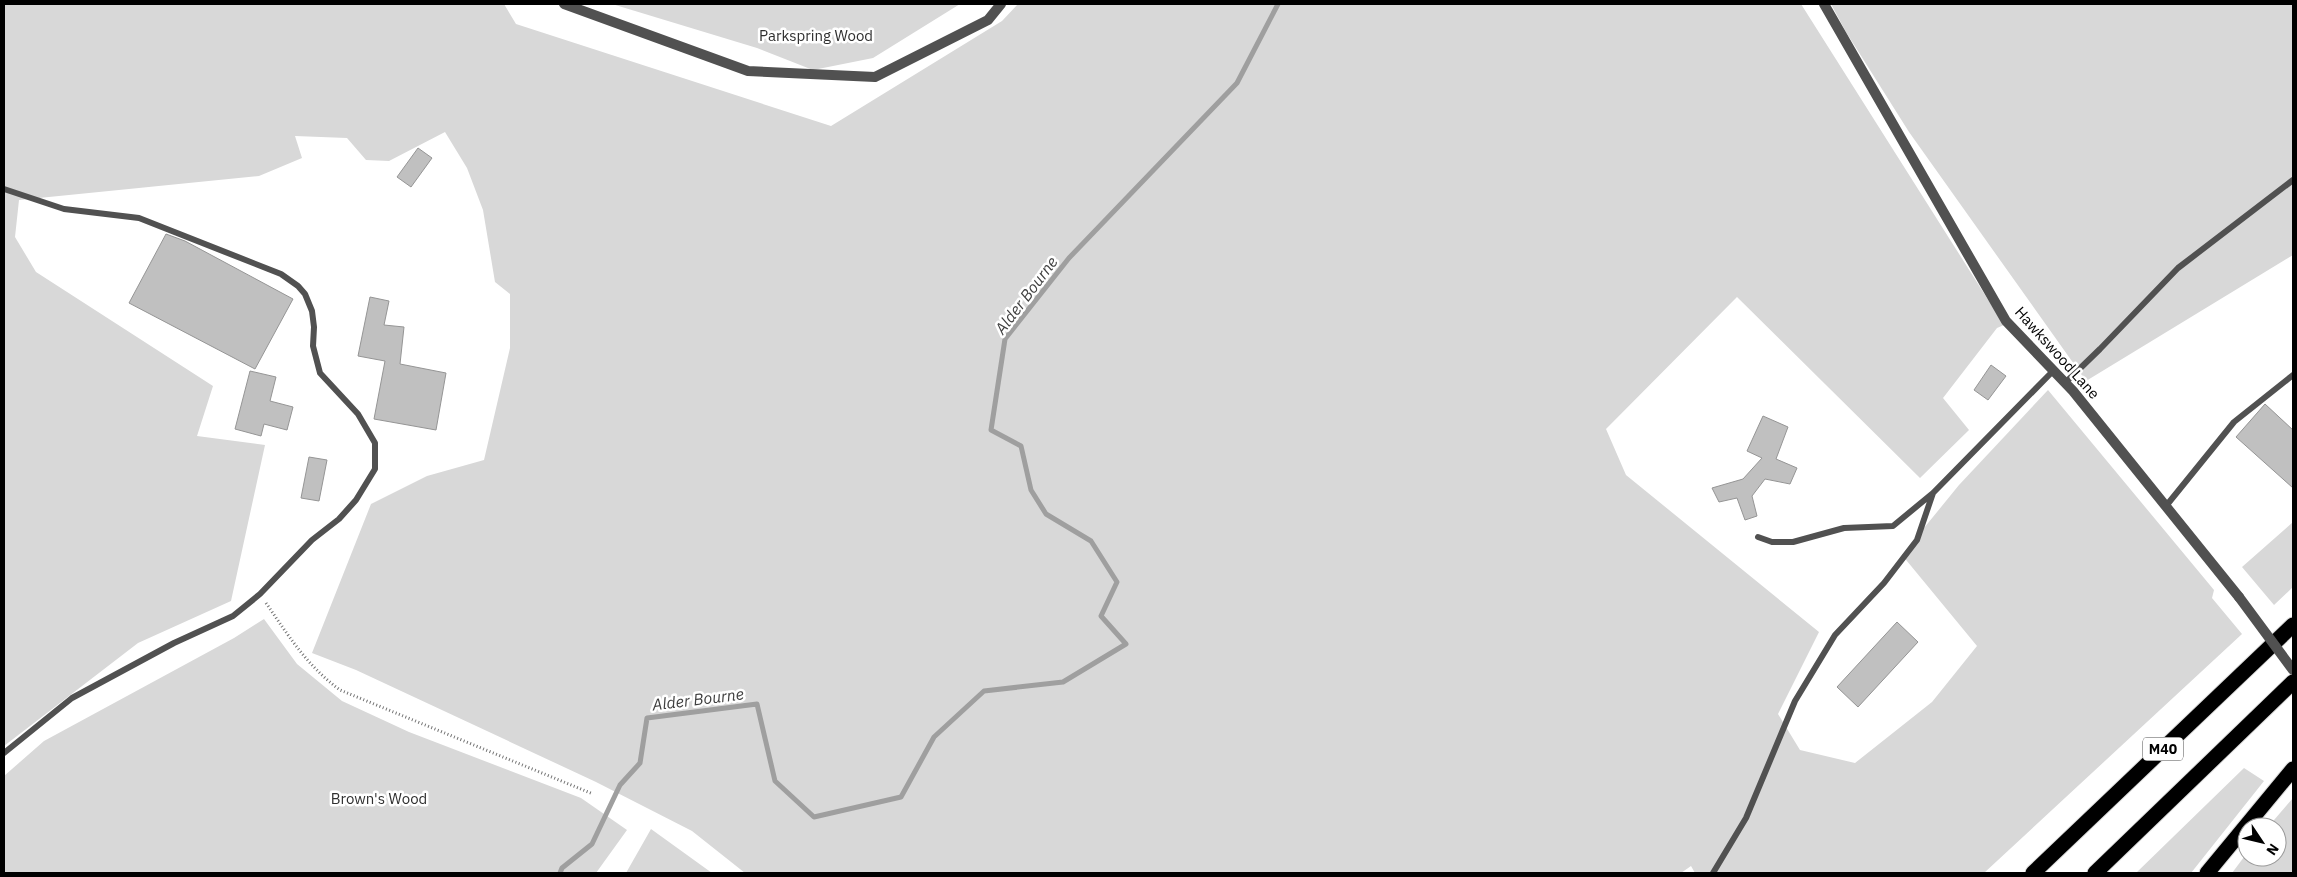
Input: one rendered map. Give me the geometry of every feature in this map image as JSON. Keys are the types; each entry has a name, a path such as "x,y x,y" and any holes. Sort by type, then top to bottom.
{"highway":[{"name":"M40","path":"2033,873 2293,625"},
{"name":"M40","path":"2095,873 2293,682"},
{"path":"2207,873 2293,769"}],"street":[{"path":"564,4 748,71 875,77 988,20 1001,4"},
{"name":"Hawkswood Lane","path":"1824,4 2006,321 2065,383 2239,597 2293,670"}],"lane":[{"path":"2065,383 2178,268 2293,180"},
{"path":"4,189 64,209 139,218 281,274 298,286 312,311 313,346 320,373 358,414 375,443 375,469 356,500 339,519 312,540 260,594 233,616 174,644 72,698 4,753"},
{"path":"1758,537 1772,542 1793,542 1844,528 1893,526 1933,493 2054,370"},
{"path":"2166,506 2234,422 2293,375"},
{"path":"1713,873 1746,818 1795,701 1835,635 1884,582 1917,540 1933,493"}],"path":[{"path":"260,594 302,656 323,678 340,690 593,794"}],"green space":[{"path":"4,4 504,4 516,24 831,126 1002,21 1018,4 1801,4 2004,325 1997,328 1943,398 1969,430 1920,478 1737,297 1606,429 1626,475 1819,632 1778,714 1800,750 1855,763 1932,702 1977,646 1902,555 1959,485 2048,390 2214,590 2212,598 2242,634 1984,873 1695,873 1691,866 1681,873 745,873 692,831 596,782 356,670 312,653 371,504 427,476 484,460 510,348 510,294 495,282 483,210 467,168 445,132 389,161 366,160 347,138 295,136 302,158 259,176 19,200 15,237 36,272 213,386 197,436 265,445 231,601 138,643 4,746"},
{"name":"Parkspring Wood","path":"612,4 960,4 873,58 813,70 757,48"},
{"path":"1831,4 2293,4 2293,255 2086,381 1909,132 1846,32"},
{"path":"2293,522 2293,587 2274,605 2242,567"},
{"name":"Brown's Wood","path":"264,619 297,664 342,701 409,732 581,798 627,830 596,873 4,873 4,776 44,741 234,638"},
{"path":"2244,768 2264,781 2191,873 2136,873"},
{"path":"2293,798 2293,873 2232,873 2237,866 2287,867 2287,817 2277,817"},
{"path":"651,829 712,873 626,873"}],"building":[{"path":"418,148 432,158 411,187 397,177"},
{"path":"166,234 185,241 293,299 255,369 129,303"},
{"path":"370,297 389,301 384,325 404,327 400,364 446,373 436,430 374,419 385,361 358,356"},
{"path":"1991,365 2006,376 1988,400 1974,390"},
{"path":"250,371 276,377 270,401 293,407 287,430 264,424 261,436 235,429"},
{"path":"2265,404 2293,430 2293,488 2236,437"},
{"path":"1763,416 1788,427 1776,459 1797,468 1790,484 1765,479 1752,496 1757,516 1745,520 1737,498 1719,502 1712,488 1743,479 1762,458 1747,451"},
{"path":"309,457 327,460 319,501 301,498"},
{"path":"1897,622 1918,642 1858,707 1837,687"}],"waterway":[{"name":"Alder Bourne","path":"560,873 562,868 592,844 620,785 640,763 647,718 757,704 775,781 814,817 901,797 934,737 984,691 1063,682 1126,644 1101,616 1117,582 1091,541 1046,514 1031,490 1021,446 991,430 1005,339 1069,258 1237,83 1278,4"}]}
